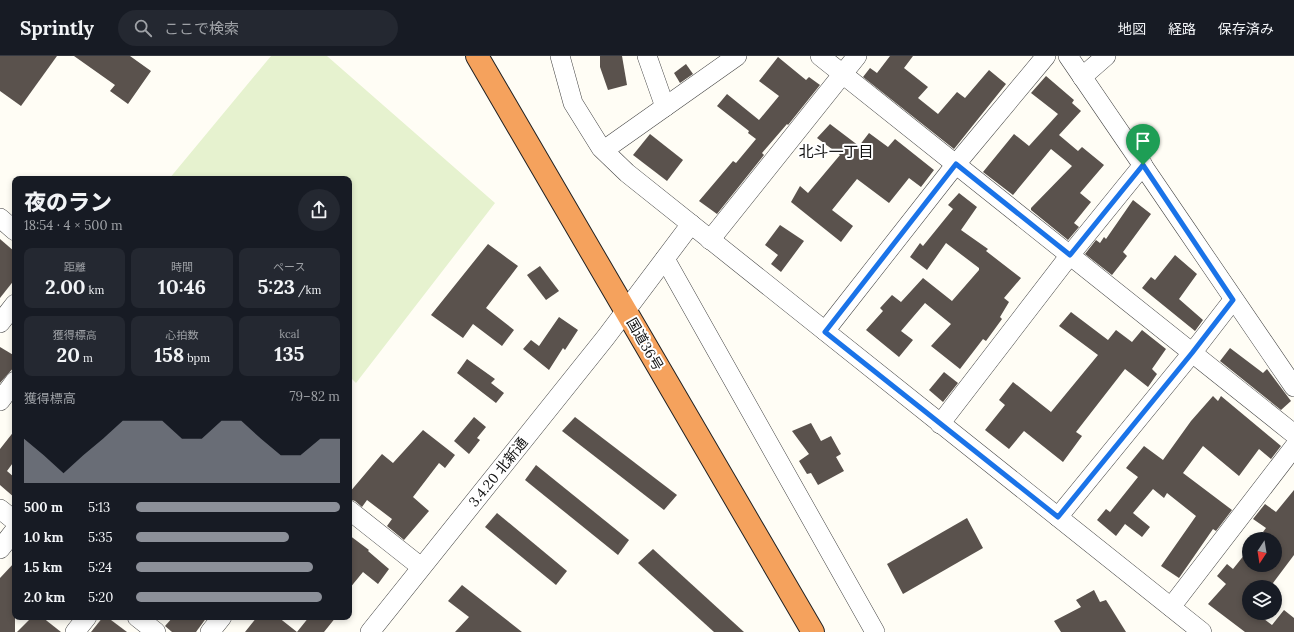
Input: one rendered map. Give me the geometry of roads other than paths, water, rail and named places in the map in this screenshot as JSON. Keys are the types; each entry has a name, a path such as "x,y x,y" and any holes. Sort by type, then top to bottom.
{"highway":[{"name":"国道36号","path":"477,56 812,632"}],"street":[{"path":"560,56 574,103 587,127 604,150 627,173 1202,632"},
{"path":"647,56 665,107"},
{"path":"604,150 737,56"},
{"path":"820,56 1294,434"},
{"path":"710,240 857,56"},
{"path":"825,332 956,164 1046,56"},
{"path":"1068,56 1233,300 1294,387"},
{"path":"1082,77 1106,56"},
{"path":"940,424 1070,255 1143,165"},
{"path":"0,218 12,228"},
{"name":"3.4.20 北新通","path":"370,632 606,337 691,224"},
{"path":"665,259 875,632"},
{"path":"1058,517 1192,353 1233,300"},
{"path":"0,323 12,308"},
{"path":"0,400 12,385"},
{"path":"1171,607 1294,447"},
{"path":"0,509 12,519"},
{"path":"352,512 421,567"},
{"path":"0,549 12,534"},
{"path":"75,632 85,620"},
{"path":"141,620 156,632"},
{"path":"210,632 220,620"}],"district":[{"name":"北斗一丁目","path":"836,151"}]}
